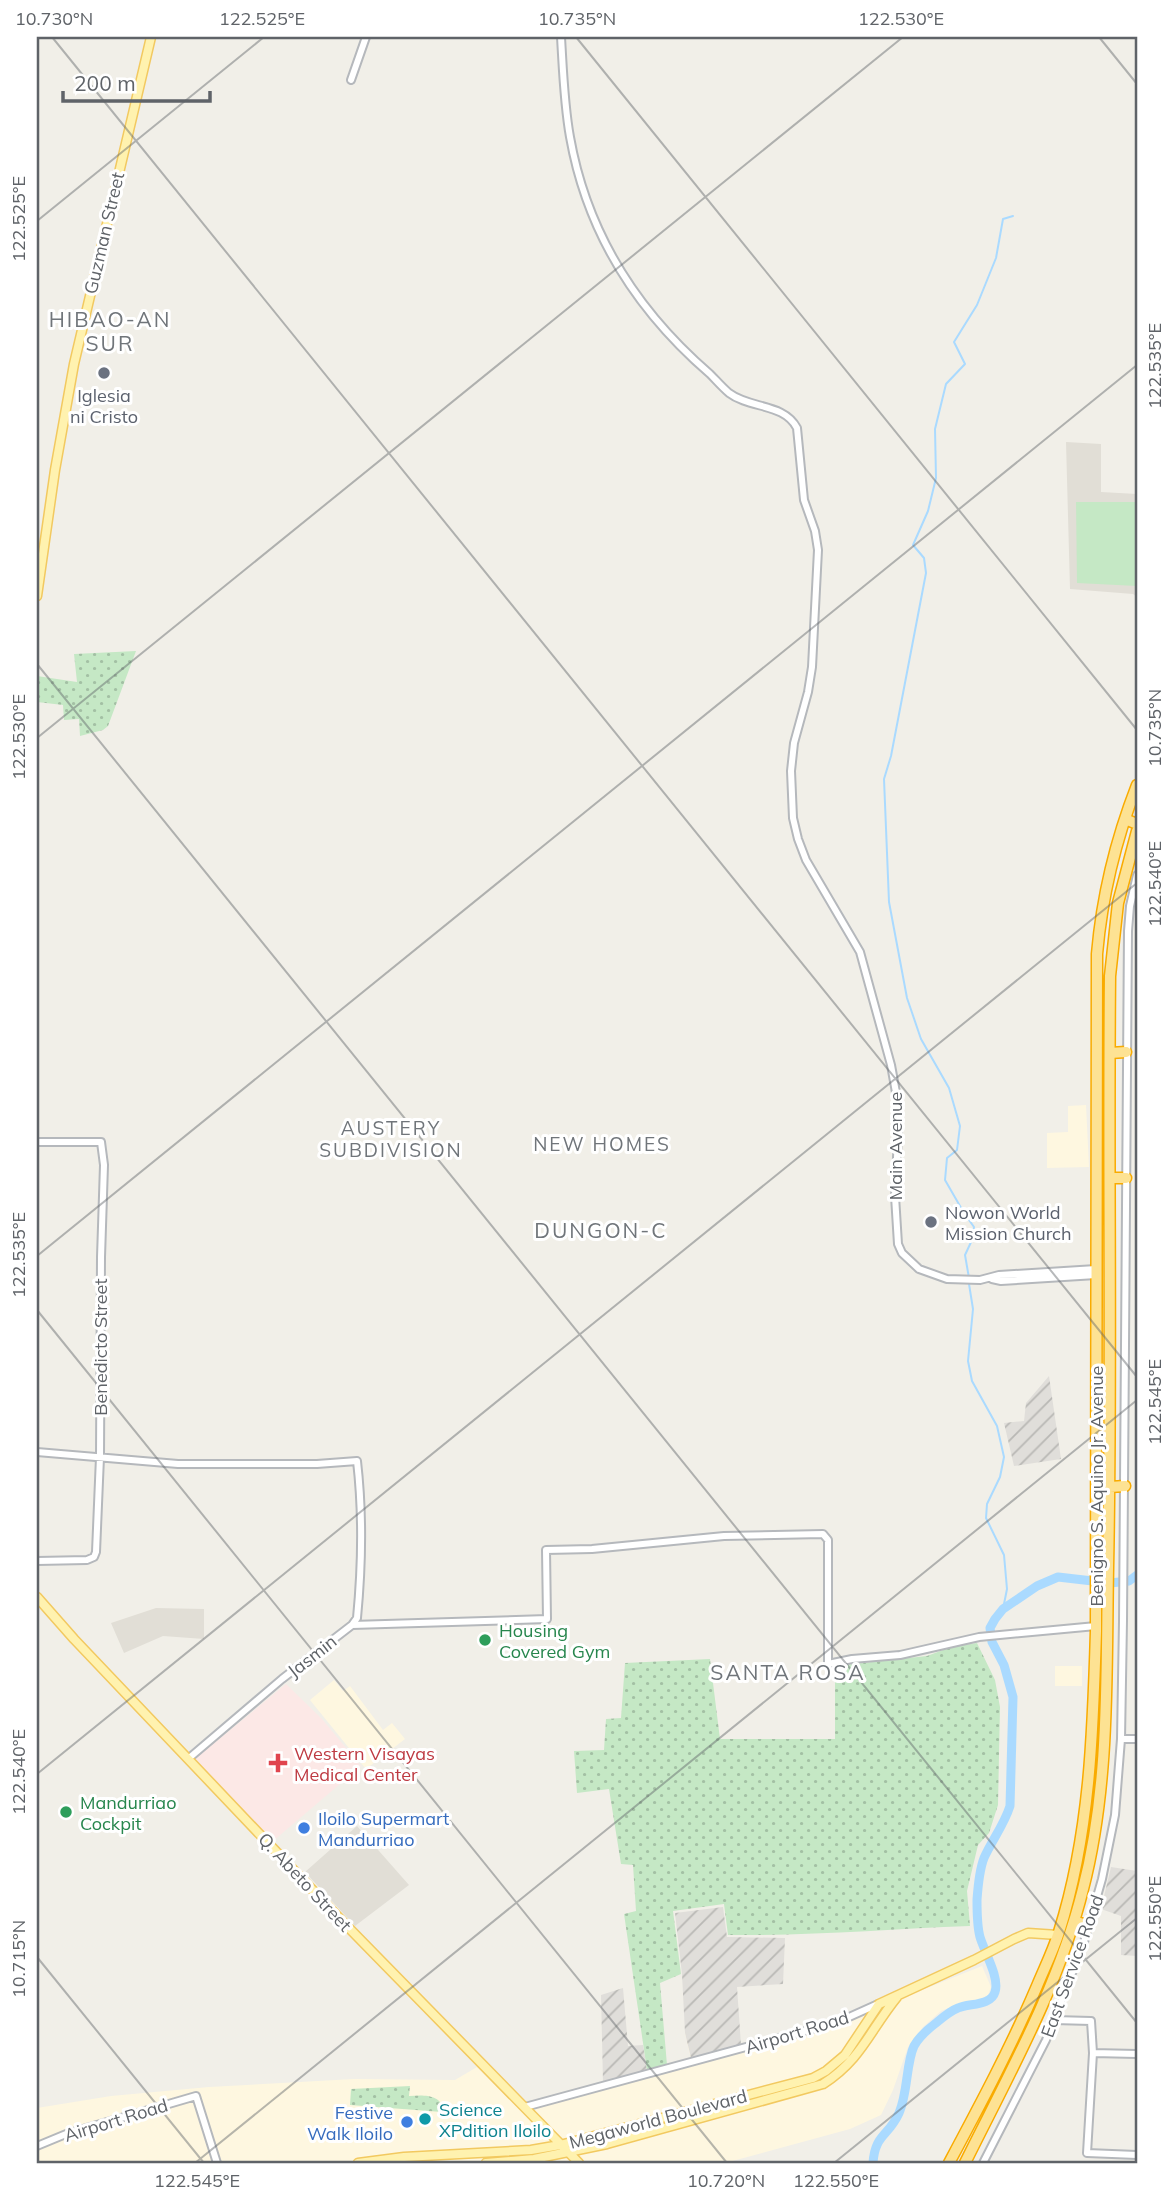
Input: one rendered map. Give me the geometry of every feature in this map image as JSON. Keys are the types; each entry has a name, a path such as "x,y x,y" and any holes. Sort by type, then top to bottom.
{"highway":[{"name":"Benigno S. Aquino Jr. Avenue","path":"965,2163 1028,2039 1034,2006 1070,1895 1084,1822 1093,1736 1096,1626 1096,1009 1099,933 1103,901 1137,785"},
{"path":"1125,819 1137,824"},
{"name":"Benigno S. Aquino Jr. Avenue","path":"949,2163 1017,2034 1062,1956 1084,1886 1094,1839 1105,1736 1110,1487 1110,976 1118,903 1137,831"},
{"path":"1096,1009 1110,1011"},
{"path":"1110,1053 1126,1052"},
{"path":"1111,1178 1126,1178"},
{"path":"1096,1218 1110,1219"},
{"path":"1097,1390 1110,1392"},
{"path":"1110,1487 1125,1486"},
{"path":"1093,1736 1105,1736"},
{"path":"1074,1921 1089,1926"}],"main road":[{"name":"Guzman Street","path":"37,596 55,470 74,365 151,37"},
{"name":"Q. Abeto Street","path":"37,1597 337,1916 579,2163"},
{"name":"Airport Road","path":"879,2004 995,1950 1014,1938 1028,1933 1058,1935"},
{"name":"Megaworld Boulevard","path":"486,2163 533,2155 561,2145 645,2134 815,2087 839,2074 849,2065 900,1994"},
{"name":"Megaworld Boulevard","path":"358,2163 404,2157 568,2152 643,2124 813,2078 841,2058 879,2004"},
{"path":"841,2058 849,2057 849,2065"},
{"path":"692,2110 688,2117 696,2120"},
{"path":"643,2124 649,2127 645,2134"}],"street":[{"path":"351,80 366,37"},
{"name":"Main Avenue","path":"561,37 570,136 578,172 589,211 624,276 645,309 665,332 730,394 785,413 797,428 804,500 815,531 818,550 812,667 794,743 791,771 792,809 798,839 814,874 860,952 894,1076 898,1138 895,1196 898,1244 902,1253 919,1269 941,1278 980,1280 999,1275 1096,1272"},
{"name":"East Service Road","path":"983,2163 1054,2020 1089,1926 1115,1815 1121,1739 1125,1486 1128,931 1130,905 1137,876"},
{"name":"Benedicto Street","path":"37,1142 103,1144 100,1457 94,1558 37,1561"},
{"path":"37,1452 178,1464 317,1464 357,1461 361,1560 357,1618 352,1625"},
{"name":"Jasmin","path":"188,1759 282,1679 352,1625 547,1619 546,1550 592,1549 724,1536 822,1534 828,1540 828,1664 900,1655 994,1634 1096,1626"},
{"path":"1121,1739 1137,1739"},
{"name":"Airport Road","path":"524,2107 838,2022 879,2004"},
{"path":"1054,2020 1091,2021 1093,2053 1087,2153 1137,2155"},
{"path":"1093,2053 1137,2054"},
{"name":"Airport Road","path":"37,2146 69,2133 196,2096 217,2163"}],"shaded area":[{"path":"1066,442 1101,444 1101,492 1137,494 1137,597 1133,594 1070,589"},
{"path":"1086,1105 1089,1167 1047,1168 1047,1133 1068,1132 1068,1106"},
{"path":"1049,1376 1061,1459 1014,1466 1004,1423 1024,1421 1026,1403"},
{"path":"156,1608 204,1609 204,1639 163,1636 124,1653 111,1623"},
{"path":"1055,1666 1082,1666 1082,1686 1055,1686"},
{"path":"334,1680 343,1691 350,1686 383,1730 392,1723 405,1739 366,1769 310,1700"},
{"name":"Western Visayas Medical Center","path":"286,1684 322,1719 361,1766 272,1842 195,1759"},
{"path":"357,1826 409,1885 355,1926 305,1872"},
{"path":"1111,1867 1137,1871 1137,1956 1121,1955 1121,1916 1101,1909"},
{"path":"723,1907 727,1937 785,1938 783,1984 737,1987 741,2045 691,2058 685,2033 675,1913"},
{"path":"982,1966 991,1987 988,1995 941,2011 923,2027 908,2047 881,2115 850,2129 725,2163 37,2163 37,2108 111,2096 209,2087 354,2079 455,2080 477,2067 516,2106 691,2059 685,2033 716,2052 902,1998"},
{"path":"623,1988 628,2046 643,2045 647,2070 603,2082 601,1995"}],"green space":[{"path":"1076,502 1137,502 1137,586 1077,583"},
{"path":"136,651 108,726 103,730 80,736 79,719 64,720 63,705 37,702 37,676 77,682 74,654"},
{"path":"977,1643 995,1680 1000,1707 998,1805 989,1833 978,1845 967,1891 970,1926 728,1935 724,1904 673,1911 681,1974 660,1983 667,2065 647,2070 624,1914 636,1911 633,1865 621,1864 609,1789 577,1793 574,1751 604,1750 606,1719 621,1718 625,1663 710,1659 720,1739 835,1739 835,1666 927,1656 951,1647"},
{"path":"410,2086 409,2096 435,2098 444,2110 442,2112 350,2105 351,2089"}],"waterway":[{"path":"969,1278 965,1255 974,1227 945,1180 947,1158 957,1150 960,1126 949,1088 921,1039 907,998 889,902 884,779 891,756 926,573 924,558 913,545 928,511 936,478 935,429 946,384 965,364 954,342 977,305 996,258 1003,219 1013,216"},
{"path":"969,1284 973,1309 968,1361 972,1381 997,1426 1004,1457 1000,1477 987,1504 986,1518 1004,1555 1007,1589 1003,1609"},
{"path":"873,2163 876,2146 895,2121 902,2105 911,2053 916,2043 955,2009 989,2000 995,1992 994,1972 979,1933 977,1900 984,1858 1010,1806 1013,1697 1004,1665 992,1642 990,1628 1003,1609 1037,1586 1058,1577 1110,1583 1129,1581 1137,1575"}],"place":[{"name":"Iglesia ni Cristo","path":"104,373"},
{"name":"Nowon World Mission Church","path":"931,1222"},
{"name":"Housing Covered Gym","path":"485,1640"},
{"name":"Western Visayas Medical Center","path":"278,1763"},
{"name":"Mandurriao Cockpit","path":"66,1812"},
{"name":"Iloilo Supermart Mandurriao","path":"304,1828"},
{"name":"Science XPdition Iloilo","path":"425,2119"},
{"name":"Festive Walk Iloilo","path":"407,2122"}],"district":[{"name":"HIBAO-AN SUR","path":"110,331"},
{"name":"AUSTERY SUBDIVISION","path":"391,1139"},
{"name":"NEW HOMES","path":"602,1144"},
{"name":"DUNGON-C","path":"601,1230"},
{"name":"SANTA ROSA","path":"788,1672"}]}
